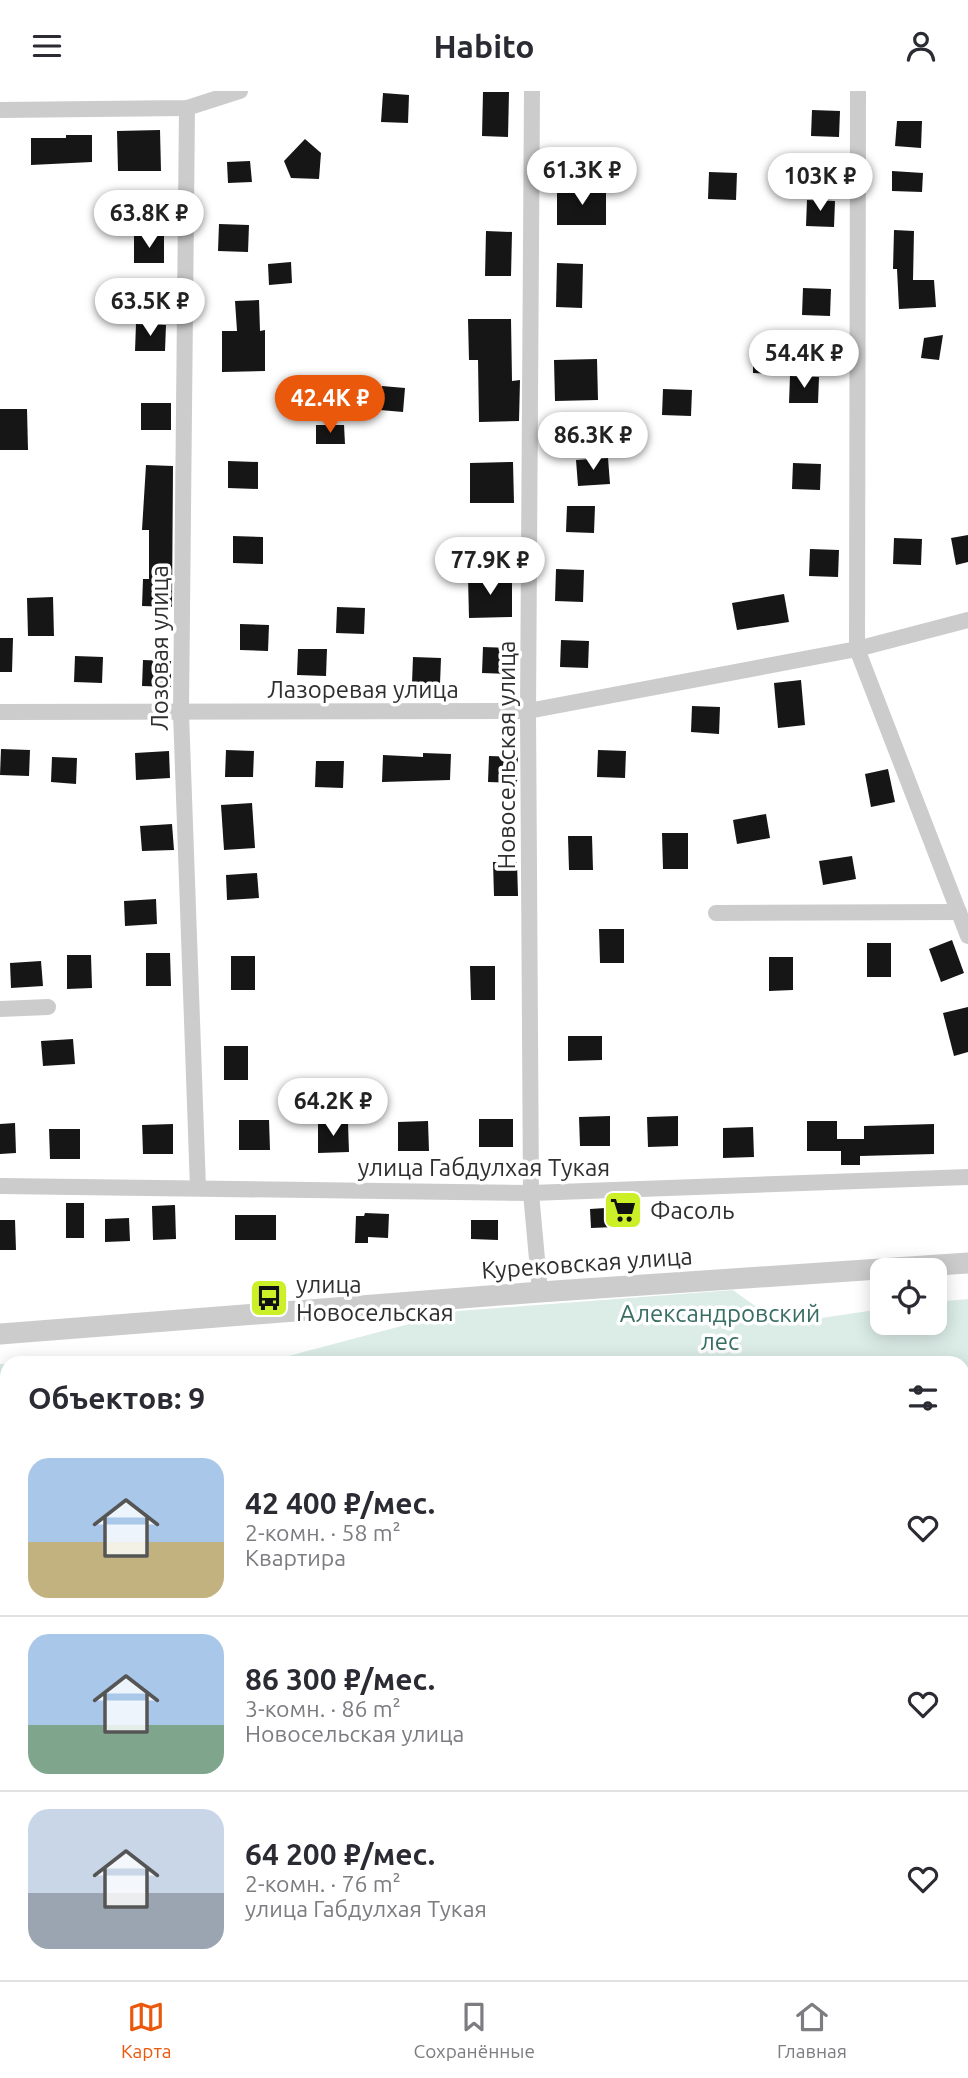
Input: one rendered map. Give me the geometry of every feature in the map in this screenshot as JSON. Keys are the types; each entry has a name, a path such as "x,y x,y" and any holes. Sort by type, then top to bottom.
{"street":[{"path":"0,110 187,108 240,91"},
{"name":"Новосельская улица","path":"532,91 528,711 531,1193 540,1292"},
{"path":"858,91 857,649 968,936"},
{"name":"Лозовая улица","path":"187,108 181,713 198,1188"},
{"name":"Лазоревая улица","path":"0,712 528,711 857,649 968,620"},
{"path":"716,913 959,912"},
{"path":"0,1009 48,1007"},
{"name":"улица Габдулхая Тукая","path":"0,1186 531,1193 968,1177"},
{"name":"Курековская улица","path":"0,1334 540,1292 968,1263"}],"green space":[{"name":"Александровский лес","path":"733,1290 780,1324 870,1311 870,1335 947,1335 947,1301 968,1299 968,1356 288,1356 458,1311"}],"building":[{"path":"483,92 509,92 508,137 482,136"},
{"path":"383,93 409,95 408,123 381,122"},
{"path":"812,110 840,111 839,137 811,136"},
{"path":"897,121 922,121 921,148 895,146"},
{"path":"160,130 161,171 118,171 117,131"},
{"path":"66,135 92,135 92,162 31,165 31,138 66,138"},
{"path":"305,139 321,153 319,179 291,178 284,161"},
{"path":"250,161 252,182 228,183 227,162"},
{"path":"892,171 923,173 922,192 892,191"},
{"path":"709,172 737,173 736,200 708,199"},
{"path":"557,190 606,190 606,225 557,225"},
{"path":"807,200 835,201 834,227 806,226"},
{"path":"219,224 249,225 248,252 218,251"},
{"path":"894,230 914,231 913,280 934,280 936,307 899,309 897,269 893,269"},
{"path":"486,231 512,232 511,276 485,276"},
{"path":"134,236 164,236 164,263 134,263"},
{"path":"291,262 292,283 269,285 268,264"},
{"path":"557,263 583,264 582,308 556,307"},
{"path":"803,288 831,289 830,316 802,315"},
{"path":"259,300 260,331 265,330 265,371 222,372 222,331 237,331 235,301"},
{"path":"468,319 511,319 512,381 520,380 519,421 479,422 478,360 469,360"},
{"path":"136,324 166,325 165,351 135,351"},
{"path":"943,335 939,360 921,358 924,338"},
{"path":"753,347 782,348 781,374 753,373"},
{"path":"597,359 598,400 555,401 554,360"},
{"path":"790,376 819,377 818,403 789,403"},
{"path":"382,386 405,388 403,412 380,410"},
{"path":"663,389 692,390 691,416 662,415"},
{"path":"141,403 171,403 171,430 141,430"},
{"path":"0,409 27,409 28,450 0,450"},
{"path":"316,425 344,425 345,444 316,444"},
{"path":"608,458 610,484 578,486 576,460"},
{"path":"228,461 258,462 258,489 228,488"},
{"path":"513,462 514,503 470,503 470,463"},
{"path":"793,463 821,464 820,490 792,489"},
{"path":"146,465 173,466 172,607 142,606 143,579 149,579 149,530 142,530"},
{"path":"567,506 595,506 594,533 566,532"},
{"path":"968,535 968,562 956,565 951,538"},
{"path":"233,536 263,537 263,564 233,563"},
{"path":"894,538 922,539 921,565 893,564"},
{"path":"810,549 839,550 838,577 809,576"},
{"path":"556,569 584,570 583,602 555,601"},
{"path":"512,576 512,617 469,618 468,577"},
{"path":"784,594 789,622 737,630 732,603"},
{"path":"53,597 54,636 28,636 27,598"},
{"path":"337,607 365,608 364,634 336,633"},
{"path":"240,624 269,625 268,651 240,650"},
{"path":"0,638 13,638 12,672 0,672"},
{"path":"561,640 589,641 588,668 560,667"},
{"path":"483,647 511,648 510,674 482,673"},
{"path":"298,649 327,649 326,676 297,675"},
{"path":"75,656 103,657 102,683 74,682"},
{"path":"413,657 441,658 440,684 412,683"},
{"path":"143,660 171,661 171,687 142,686"},
{"path":"801,680 805,725 778,728 774,683"},
{"path":"692,706 720,707 719,734 691,732"},
{"path":"1,749 30,750 29,776 0,775"},
{"path":"226,750 254,751 253,777 225,777"},
{"path":"598,750 626,751 625,778 597,777"},
{"path":"169,751 170,778 136,780 135,753"},
{"path":"423,753 451,754 450,780 382,782 383,755 423,757"},
{"path":"489,756 518,757 517,783 488,782"},
{"path":"52,757 77,758 76,784 51,782"},
{"path":"316,761 344,761 343,788 315,787"},
{"path":"888,769 895,802 871,807 865,774"},
{"path":"252,803 255,848 224,850 221,805"},
{"path":"766,814 770,838 737,844 733,820"},
{"path":"172,824 174,850 142,851 140,826"},
{"path":"662,833 688,833 688,869 663,869"},
{"path":"568,836 592,836 593,870 569,870"},
{"path":"852,856 856,879 823,885 819,861"},
{"path":"493,862 517,862 518,896 494,896"},
{"path":"257,873 259,898 227,900 226,875"},
{"path":"156,899 157,924 125,926 124,901"},
{"path":"599,929 624,929 624,963 600,963"},
{"path":"952,940 964,973 941,982 929,949"},
{"path":"867,943 891,943 891,977 867,977"},
{"path":"146,953 170,953 171,986 146,986"},
{"path":"67,955 91,955 92,988 67,989"},
{"path":"231,956 255,956 255,990 231,990"},
{"path":"769,957 793,957 793,990 769,991"},
{"path":"41,961 43,986 11,988 10,963"},
{"path":"470,966 495,966 495,1000 471,1000"},
{"path":"968,1007 968,1052 954,1056 943,1013"},
{"path":"568,1036 602,1036 602,1060 568,1061"},
{"path":"73,1039 75,1064 43,1066 41,1041"},
{"path":"224,1046 248,1046 248,1080 224,1080"},
{"path":"610,1116 610,1146 580,1146 579,1117"},
{"path":"678,1116 678,1146 648,1147 647,1117"},
{"path":"479,1119 513,1119 513,1147 479,1147"},
{"path":"239,1120 269,1120 270,1150 239,1150"},
{"path":"428,1121 429,1151 398,1151 398,1122"},
{"path":"807,1121 837,1121 837,1139 864,1139 864,1126 934,1124 934,1154 860,1156 860,1165 841,1165 841,1151 807,1151"},
{"path":"15,1123 16,1153 0,1154 0,1124"},
{"path":"318,1123 348,1123 349,1152 318,1153"},
{"path":"173,1124 173,1154 143,1154 142,1125"},
{"path":"753,1127 754,1157 723,1158 723,1128"},
{"path":"49,1129 80,1129 80,1159 50,1159"},
{"path":"66,1203 84,1203 84,1238 66,1238"},
{"path":"175,1205 176,1239 153,1240 152,1206"},
{"path":"636,1206 637,1226 591,1228 590,1209"},
{"path":"365,1213 389,1214 388,1238 368,1237 368,1243 355,1243 356,1216 364,1216"},
{"path":"235,1215 276,1215 276,1240 235,1240"},
{"path":"129,1218 130,1241 105,1242 105,1219"},
{"path":"0,1220 15,1220 16,1250 0,1250"},
{"path":"471,1220 498,1220 498,1240 471,1239"}],"place":[{"name":"Фасоль","path":"623,1210"},
{"name":"улица Новосельская","path":"269,1298"}]}
